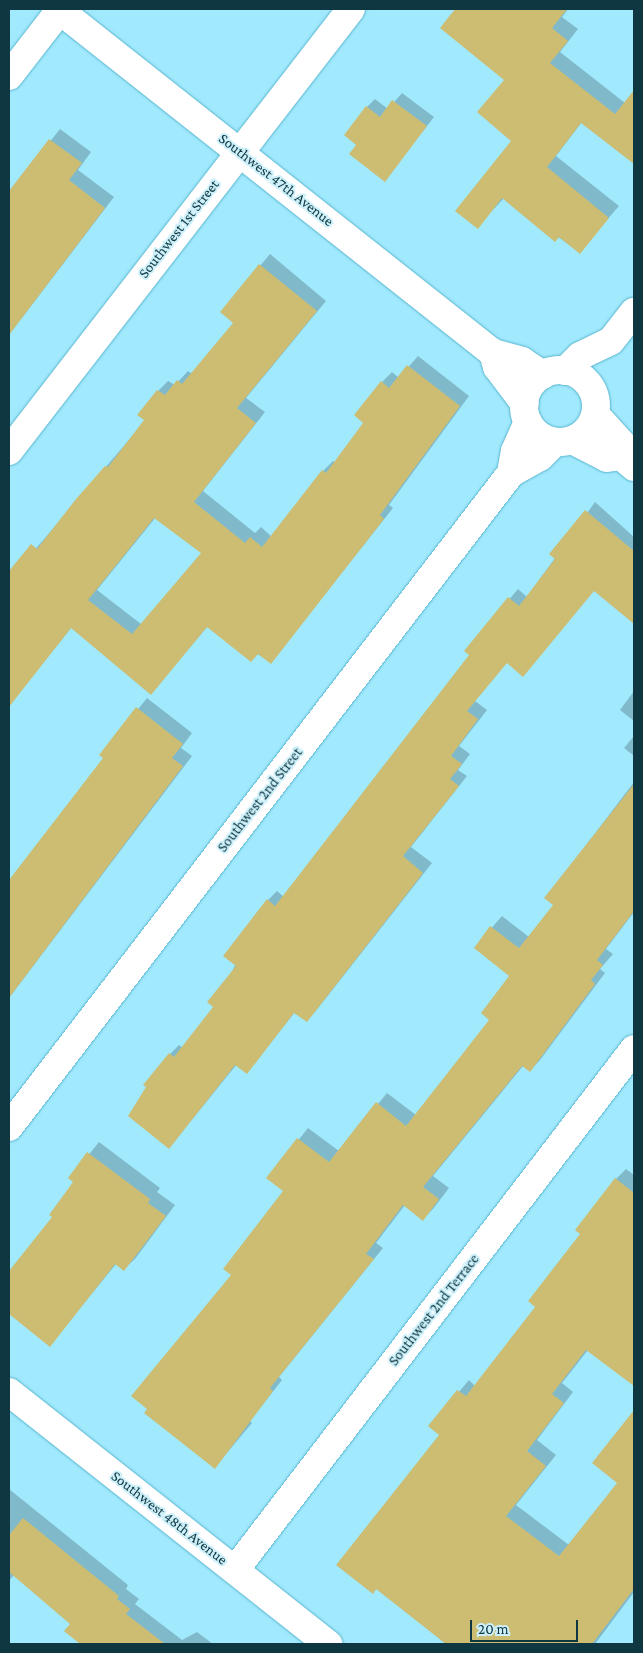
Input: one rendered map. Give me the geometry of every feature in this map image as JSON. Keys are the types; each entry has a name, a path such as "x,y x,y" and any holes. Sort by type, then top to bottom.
{"street":[{"name":"Southwest 47th Avenue","path":"59,9 493,353 554,373 577,374 621,443 628,462"},
{"path":"9,76 59,9"},
{"name":"Southwest 1st Street","path":"9,450 351,9"},
{"path":"527,413 534,382 611,341 634,312"},
{"path":"563,441 583,434 608,358 611,341"},
{"name":"Southwest 47th Avenue","path":"493,353 497,368 540,435 563,441 607,458 628,462"},
{"name":"Southwest 2nd Street","path":"511,474 515,451 527,413"},
{"name":"Southwest 2nd Street","path":"9,1127 511,474 563,441"},
{"name":"Southwest 2nd Terrace","path":"234,1570 634,1050"},
{"name":"Southwest 48th Avenue","path":"9,1392 328,1644"}],"building":[{"path":"455,9 567,9 552,28 568,41 550,63 615,114 634,90 634,164 581,123 547,167 609,218 580,254 559,237 555,242 502,198 478,229 455,211 511,141 477,112 504,80 440,28"},
{"path":"392,100 427,126 385,182 349,154 356,145 344,135 366,106 380,117"},
{"path":"49,139 82,163 69,180 105,208 9,335 9,191"},
{"path":"259,264 317,311 237,408 256,423 194,502 245,543 250,537 262,547 322,470 326,473 363,423 354,415 381,381 389,388 407,365 460,406 380,515 384,519 271,664 258,654 251,662 207,627 151,695 71,628 9,707 9,571 31,544 37,549 76,499 105,466 108,467 144,420 137,415 157,390 165,395 177,380 182,384 233,323 220,312","holes":["154,518 201,553 132,634 88,600"]},
{"path":"585,510 634,551 634,624 594,591 523,677 507,663 467,711 478,719 451,756 462,764 450,779 459,786 403,856 423,873 307,1022 294,1013 247,1074 235,1065 169,1149 128,1116 146,1087 143,1085 169,1053 174,1057 213,1007 207,1002 236,966 223,956 267,899 275,906 469,655 464,651 508,597 519,606 555,559 549,554"},
{"path":"136,707 183,744 172,758 183,766 9,998 9,880 103,758 99,755"},
{"path":"634,784 634,911 597,960 603,965 591,980 595,984 530,1072 522,1066 423,1187 439,1199 423,1221 403,1205 366,1254 374,1259 270,1388 273,1391 215,1469 144,1413 147,1409 131,1396 231,1275 223,1269 283,1191 266,1178 297,1138 329,1162 376,1102 406,1126 489,1020 481,1013 509,976 474,948 490,926 519,948 553,905 544,898"},
{"path":"87,1152 150,1199 148,1203 166,1216 124,1271 115,1264 50,1347 9,1314 9,1271 52,1217 49,1215 73,1182 68,1178"},
{"path":"615,1178 634,1193 634,1386 586,1350 552,1394 564,1403 527,1451 546,1466 506,1516 559,1556 617,1483 592,1463 634,1410 634,1589 592,1644 446,1644 376,1589 373,1594 336,1565 439,1435 428,1426 457,1390 466,1396 535,1307 528,1301 580,1234 575,1230"},
{"path":"23,1518 119,1596 117,1599 130,1609 126,1614 165,1644 80,1644 64,1631 70,1624 9,1572 9,1535"}]}
